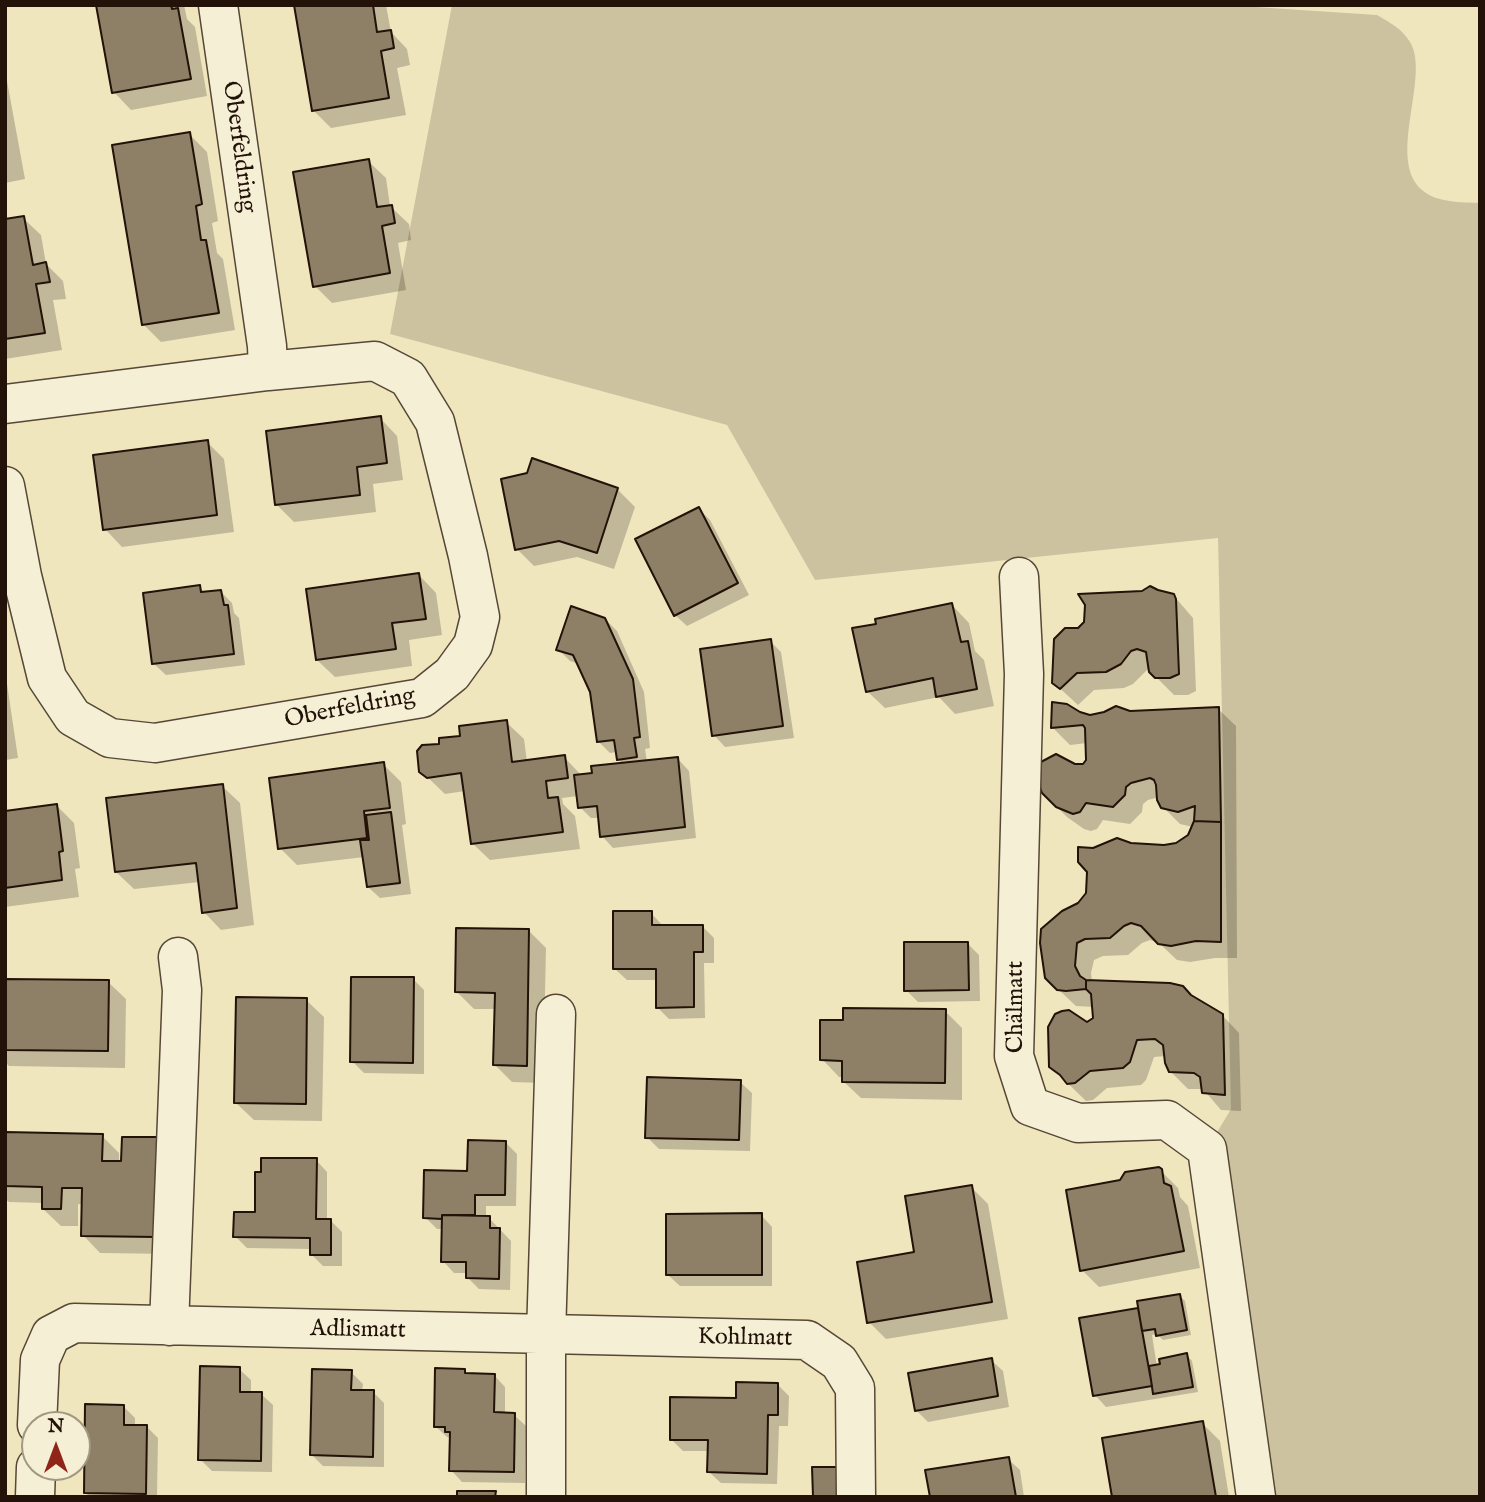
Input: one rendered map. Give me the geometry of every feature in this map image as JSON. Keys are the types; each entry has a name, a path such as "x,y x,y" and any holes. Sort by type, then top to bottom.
{"street":[{"name":"Oberfeldring","path":"218,5 267,346 268,371"},
{"name":"Oberfeldring","path":"5,404 268,371 375,361 408,378 435,422 480,617 473,645 452,674 422,698 155,743 110,738 73,717 47,678 22,576 5,486"},
{"name":"Chälmatt","path":"1019,577 1024,674 1014,1056 1030,1106 1078,1123 1167,1120 1207,1149 1256,1497"},
{"path":"169,1326 182,990 178,957"},
{"path":"545,1497 546,1335 556,1014"},
{"name":"Adlismatt","path":"38,1411 40,1360 51,1335 74,1323 546,1335"},
{"name":"Kohlmatt","path":"546,1335 807,1340 839,1362 855,1388 856,1497"}],"shaded area":[{"path":"452,5 1225,5 1377,15 1407,37 1415,57 1416,75 1408,139 1408,159 1412,176 1422,190 1435,197 1480,203 1480,1497 1256,1497 1207,1149 1231,1109 1218,538 815,580 727,425 390,334"}],"building":[{"path":"96,5 171,5 172,9 178,8 191,79 112,93"},
{"path":"294,5 373,5 377,32 391,30 394,48 381,51 389,98 312,111"},
{"path":"190,132 202,204 196,206 201,240 206,240 219,313 142,325 112,145"},
{"path":"369,159 377,207 392,205 395,223 382,226 390,273 313,287 293,172"},
{"path":"24,216 33,265 46,262 50,282 36,284 45,333 5,339 5,219"},
{"path":"381,416 387,463 357,467 360,495 275,505 266,431"},
{"path":"208,440 217,515 103,530 93,455"},
{"path":"532,458 618,488 597,553 559,541 515,550 501,479 527,473"},
{"path":"699,507 738,583 674,616 635,539"},
{"path":"419,573 426,619 392,623 396,649 316,660 306,589"},
{"path":"200,585 201,592 221,590 224,605 228,605 234,654 152,664 143,593"},
{"path":"1150,586 1174,594 1176,599 1179,674 1170,678 1155,678 1149,672 1146,652 1137,649 1131,651 1121,664 1106,672 1077,673 1060,689 1052,683 1054,639 1065,628 1078,628 1084,622 1085,605 1078,594 1142,591"},
{"path":"952,603 961,642 968,641 977,689 936,697 933,678 866,692 852,628 876,624 875,619"},
{"path":"571,606 605,618 633,679 640,737 634,738 637,757 617,760 614,740 597,742 590,692 573,655 556,650"},
{"path":"771,639 783,726 712,736 700,649"},
{"path":"1052,702 1067,704 1090,715 1116,706 1130,711 1219,707 1221,822 1194,821 1195,806 1178,812 1161,808 1157,800 1156,785 1150,778 1131,783 1126,787 1125,795 1113,807 1086,803 1080,812 1073,814 1056,807 1042,793 1038,782 1039,763 1056,754 1075,764 1083,764 1086,760 1085,728 1083,725 1051,728"},
{"path":"507,720 512,762 565,755 568,778 546,781 548,798 558,797 563,832 471,844 461,773 427,778 419,772 417,751 422,745 439,744 439,738 460,736 459,726"},
{"path":"678,757 685,827 600,837 597,806 578,808 574,775 592,773 591,766"},
{"path":"384,762 390,808 364,811 367,838 278,849 269,778"},
{"path":"223,784 237,908 202,913 196,863 115,872 106,798"},
{"path":"57,804 63,851 59,852 62,880 5,888 5,811"},
{"path":"391,812 400,883 367,887 360,840 369,840 366,815"},
{"path":"1194,821 1221,822 1221,942 1196,941 1171,946 1158,944 1141,926 1131,923 1110,938 1085,939 1077,943 1075,966 1080,976 1086,980 1086,989 1057,990 1045,978 1040,943 1041,929 1062,911 1078,903 1086,893 1087,872 1078,862 1078,847 1093,848 1117,838 1131,843 1176,843 1188,835"},
{"path":"613,911 652,911 652,925 703,925 703,952 694,952 694,1007 656,1008 656,969 613,969"},
{"path":"456,928 529,929 527,1066 493,1065 495,993 455,992"},
{"path":"904,942 968,942 969,990 904,991"},
{"path":"351,977 414,977 413,1063 350,1062"},
{"path":"5,979 109,980 108,1051 5,1050"},
{"path":"1086,980 1170,983 1183,986 1191,995 1223,1014 1225,1095 1202,1093 1200,1077 1194,1073 1169,1072 1163,1045 1155,1039 1137,1040 1130,1062 1123,1068 1090,1071 1075,1083 1067,1084 1049,1067 1048,1027 1055,1014 1062,1011 1069,1010 1087,1022 1093,1018 1091,994 1086,989"},
{"path":"236,997 307,998 306,1104 234,1103"},
{"path":"843,1008 946,1009 945,1083 842,1082 842,1061 820,1060 820,1020 843,1020"},
{"path":"647,1077 741,1080 739,1140 645,1138"},
{"path":"5,1132 103,1134 102,1161 121,1161 122,1137 158,1137 156,1237 81,1236 82,1188 62,1188 61,1209 42,1209 42,1187 5,1186"},
{"path":"468,1140 506,1141 505,1195 475,1195 475,1215 423,1218 424,1170 467,1171"},
{"path":"261,1158 317,1158 316,1219 331,1219 331,1255 310,1255 310,1238 233,1237 234,1212 255,1212 255,1172 261,1172"},
{"path":"1159,1167 1162,1169 1164,1183 1171,1186 1184,1251 1080,1271 1066,1190 1120,1180 1125,1172"},
{"path":"972,1185 992,1302 867,1323 857,1262 914,1252 905,1196"},
{"path":"762,1213 762,1275 666,1275 666,1214"},
{"path":"442,1215 490,1216 490,1228 500,1228 499,1279 466,1278 466,1262 441,1262"},
{"path":"1180,1294 1187,1330 1156,1336 1155,1329 1142,1331 1137,1301"},
{"path":"1138,1308 1152,1386 1093,1396 1079,1318"},
{"path":"1187,1353 1193,1387 1153,1394 1149,1366 1160,1364 1159,1359"},
{"path":"992,1358 998,1396 915,1411 908,1373"},
{"path":"200,1366 240,1367 240,1392 262,1392 261,1461 198,1460"},
{"path":"435,1368 495,1374 494,1412 515,1413 514,1472 449,1471 450,1432 445,1432 445,1427 434,1427"},
{"path":"312,1369 352,1370 351,1390 374,1390 373,1457 310,1455"},
{"path":"736,1382 778,1383 778,1415 768,1415 767,1474 707,1472 708,1440 670,1440 670,1397 736,1398"},
{"path":"85,1404 124,1405 124,1425 147,1425 146,1494 84,1493 84,1481 91,1481 91,1411 85,1411"},
{"path":"1203,1421 1216,1497 1112,1497 1102,1438"},
{"path":"1009,1457 1016,1497 930,1497 925,1470"},
{"path":"812,1467 838,1467 838,1497 813,1497"},
{"path":"457,1491 496,1491 495,1497 457,1497"}]}
